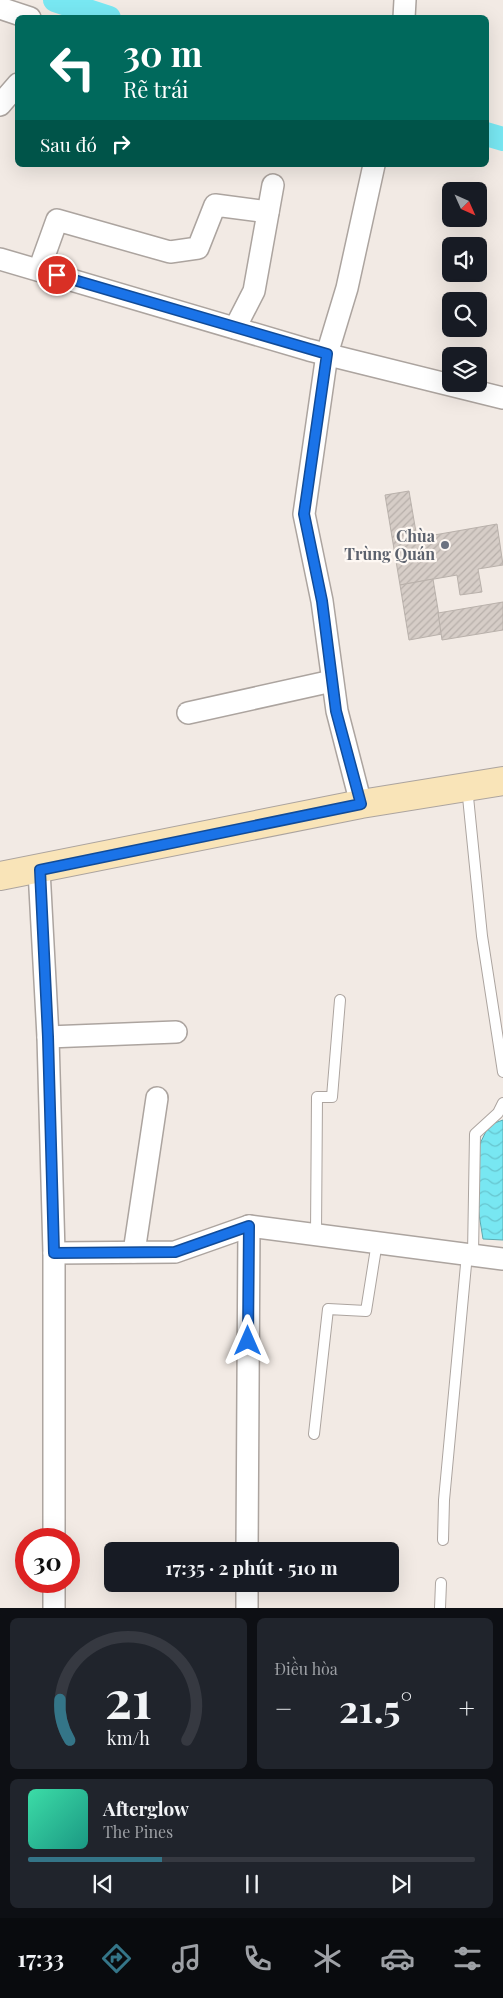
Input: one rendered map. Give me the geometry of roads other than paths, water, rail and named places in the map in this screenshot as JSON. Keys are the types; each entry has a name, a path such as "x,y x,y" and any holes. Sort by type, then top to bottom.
{"main road":[{"path":"0,876 40,870 361,804 503,781"}],"street":[{"path":"404,15 405,0"},
{"path":"0,8 21,15"},
{"path":"0,105 15,88"},
{"path":"361,804 336,711 322,601 304,514 327,354 347,288 374,167"},
{"path":"235,328 254,291 273,185"},
{"path":"39,270 57,220 170,252 198,248 215,205 268,212"},
{"path":"0,259 327,354 503,398"},
{"path":"188,713 332,681"},
{"path":"40,870 48,1037 54,1253 54,1528"},
{"path":"48,1037 176,1032"},
{"path":"134,1252 157,1098"},
{"path":"54,1253 175,1252 249,1226 503,1259"},
{"path":"247,1542 249,1226"},
{"path":"247,1592 247,1608"},
{"path":"54,1593 54,1608"}],"lane":[{"path":"467,786 482,936 503,1072"},
{"path":"316,1234 317,1097 332,1097 340,1000"},
{"path":"443,1540 444,1500 470,1254 475,1134 498,1113 503,1103"},
{"path":"314,1434 328,1308 366,1311 376,1242"},
{"path":"440,1608 441,1583"}],"water":[{"path":"503,1120 503,1240 483,1239 478,1208 476,1152 489,1125"}],"waterway":[{"path":"55,0 100,15"},
{"path":"489,135 503,139"}],"place":[{"name":"Chùa Trùng Quán","path":"445,545"}]}
